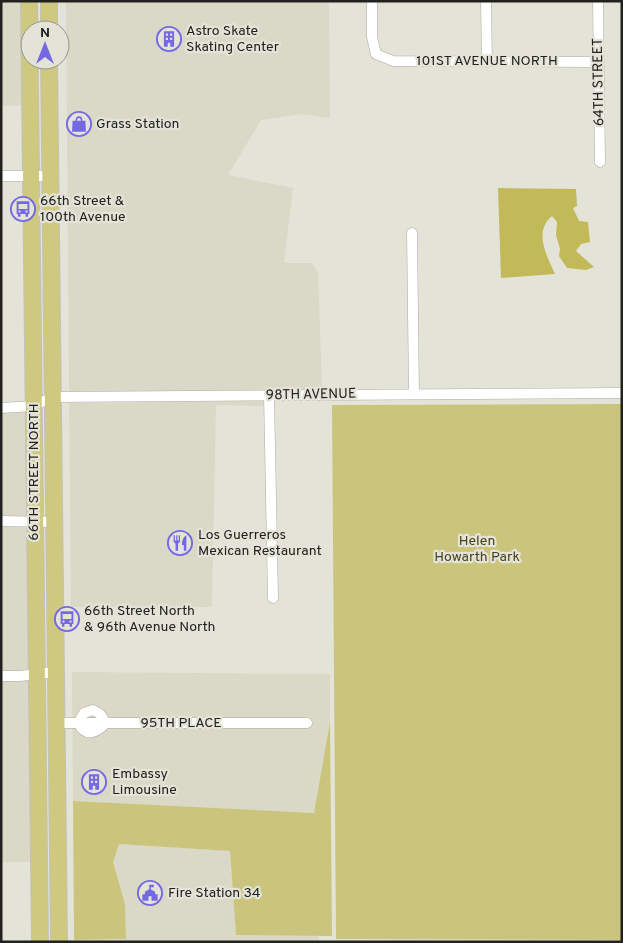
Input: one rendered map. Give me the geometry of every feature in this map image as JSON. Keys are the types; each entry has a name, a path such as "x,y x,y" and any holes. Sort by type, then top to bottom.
{"main road":[{"name":"66TH STREET NORTH","path":"29,1 40,942"},
{"path":"49,1 49,20"},
{"name":"66TH STREET NORTH","path":"49,70 59,942"}],"street":[{"name":"101ST AVENUE NORTH","path":"372,1 372,37 376,54 393,61 598,62"},
{"path":"486,1 487,62"},
{"name":"64TH STREET","path":"598,1 600,162"},
{"path":"1,176 51,176"},
{"path":"412,233 414,393"},
{"name":"98TH AVENUE","path":"1,408 33,406 54,398 414,393 622,393"},
{"path":"269,396 273,598"},
{"path":"1,521 54,522"},
{"path":"1,676 55,672"},
{"name":"95TH PLACE","path":"56,723 307,723"}],"shaded area":[{"path":"1,1 24,1 24,20 20,20 20,70 25,70 25,105 1,106"},
{"path":"66,1 329,1 330,118 301,114 261,120 228,175 293,188 284,263 312,263 318,272 322,390 69,392 67,70 70,70 70,20 66,20"},
{"path":"498,188 576,189 577,206 573,208 579,221 588,222 590,242 581,244 576,251 594,267 586,270 567,268 559,256 560,249 556,235 557,222 552,216 546,222 542,237 555,274 501,278"},
{"path":"265,401 265,406 216,405 212,607 71,607 69,403"},
{"path":"28,412 29,516 1,516 1,413"},
{"path":"1,527 29,527 29,669 20,671 1,671"},
{"path":"72,672 330,674 330,722 314,813 73,801"},
{"path":"29,680 30,862 1,862 1,681"},
{"path":"118,844 230,851 236,935 319,936 319,942 74,942 126,939 125,904 113,862"}],"green space":[{"name":"Helen Howarth Park","path":"622,404 622,940 336,939 332,405"},
{"path":"330,722 332,936 236,935 230,851 119,844 113,862 125,904 126,939 74,940 73,801 314,813"}],"place":[{"name":"Astro Skate Skating Center","path":"169,39"},
{"name":"Grass Station","path":"79,124"},
{"name":"66th Street & 100th Avenue","path":"23,209"},
{"name":"Los Guerreros Mexican Restaurant","path":"180,543"},
{"name":"66th Street North & 96th Avenue North","path":"67,619"},
{"name":"Embassy Limousine","path":"94,782"},
{"name":"Fire Station 34","path":"150,893"}]}
